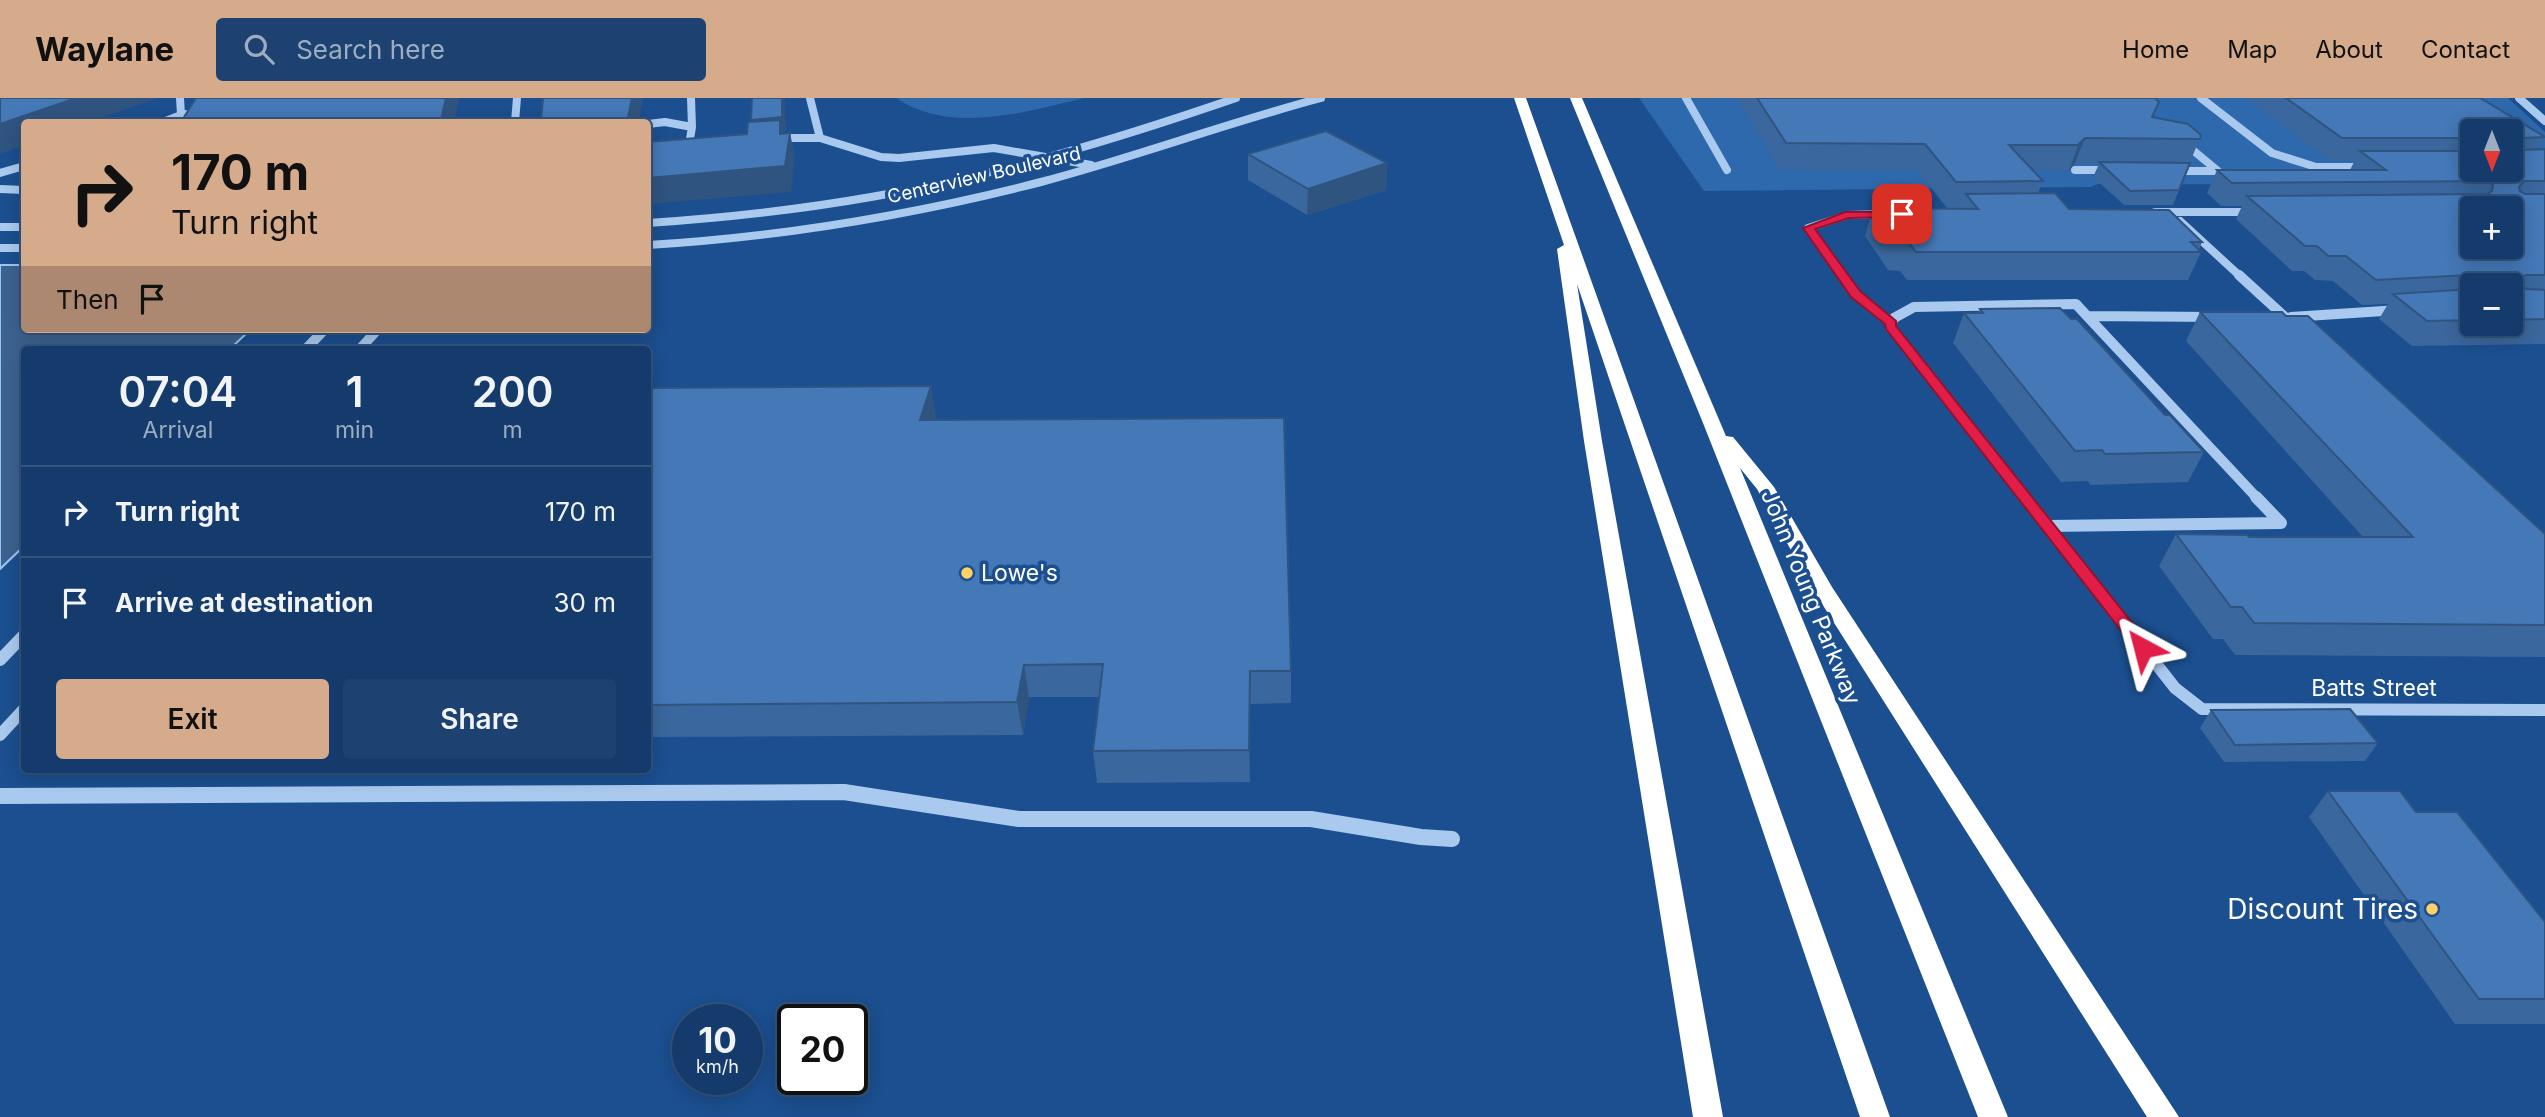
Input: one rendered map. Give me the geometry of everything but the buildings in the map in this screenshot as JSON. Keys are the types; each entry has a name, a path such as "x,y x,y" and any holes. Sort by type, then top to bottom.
{"highway":[{"path":"1520,98 1875,1117"},
{"name":"John Young Parkway","path":"1576,98 1712,423 1993,1117"},
{"path":"1556,195 1593,441 1708,1117"},
{"path":"1712,423 1765,487 1822,587 2164,1117"}],"street":[{"path":"180,98 181,114"},
{"path":"515,119 517,98"},
{"path":"691,98 690,145 702,144"},
{"path":"810,98 820,138"},
{"name":"Centerview Boulevard","path":"651,223 790,210 976,178 1161,125 1236,98"},
{"name":"Centerview Boulevard","path":"651,245 825,228 977,199 1098,166 1321,98"},
{"path":"1686,98 1727,170"},
{"path":"2201,98 2272,153 2316,167 2381,167"},
{"path":"2519,98 2545,121"},
{"path":"170,119 181,114 207,111"},
{"path":"651,124 665,122 692,127"},
{"path":"764,139 820,138 881,157 917,157 994,148 1098,166"},
{"path":"2166,171 2218,171 2180,139"},
{"path":"0,173 21,167"},
{"path":"2075,170 2114,170"},
{"path":"0,189 21,190"},
{"path":"2143,212 2267,212"},
{"path":"2170,212 2285,317"},
{"path":"1891,323 1855,294 1808,228 1848,215 1902,214"},
{"path":"0,227 21,227"},
{"path":"0,248 21,248"},
{"path":"2076,304 2281,523 2048,526 1890,327 1891,323 1894,318 1914,307 2076,304"},
{"path":"2272,317 2404,310"},
{"path":"2087,316 2219,317"},
{"path":"309,346 321,333"},
{"path":"363,346 374,333"},
{"name":"Batts Street","path":"2048,526 2175,688 2202,709 2545,710"},
{"path":"0,660 21,638"},
{"path":"0,735 21,712"},
{"path":"0,796 844,793 1019,820 1311,819 1420,837 1451,839"}],"shaded area":[{"path":"896,98 1084,98 1013,114 964,118 940,116 917,109"},
{"path":"1639,98 2508,98 2545,132 2545,185 2098,184 2091,187 1704,191"},
{"path":"0,265 21,265 21,333 247,333 233,346 21,346 21,549 0,569"}],"place":[{"name":"Lowe's","path":"967,573"},
{"name":"Discount Tires","path":"2432,909"}],"route":[{"path":"1902,214 1848,215 1808,228 1855,294 1891,323 1890,327 2143,648"}]}
